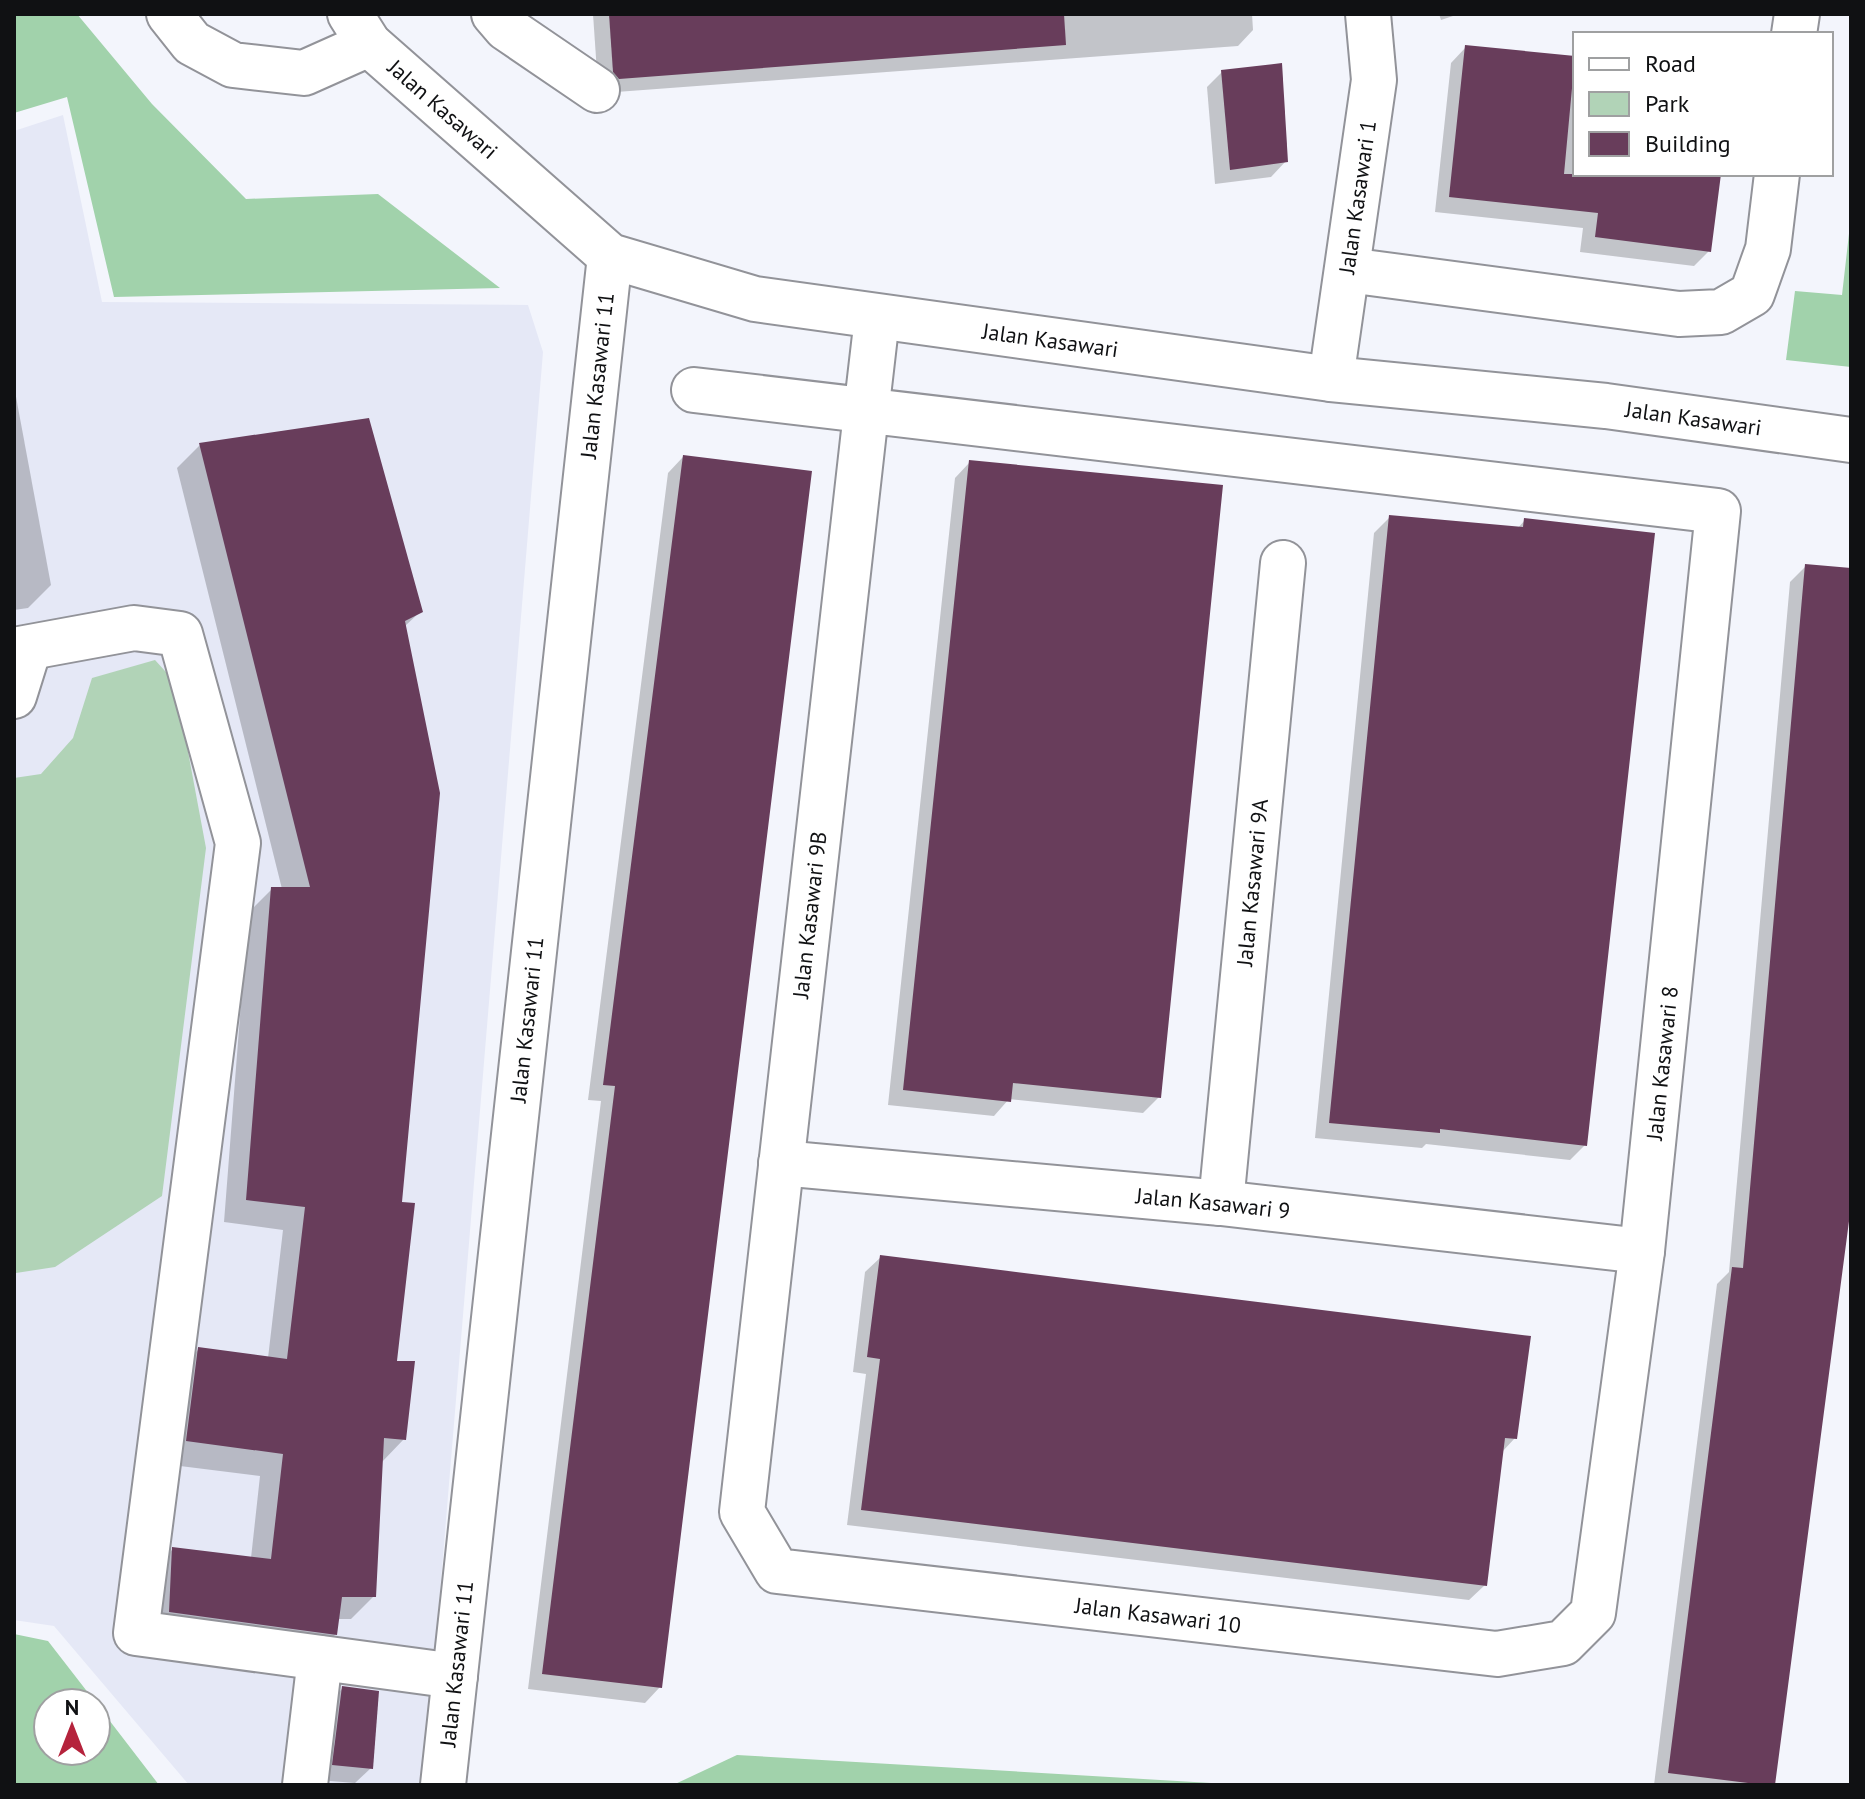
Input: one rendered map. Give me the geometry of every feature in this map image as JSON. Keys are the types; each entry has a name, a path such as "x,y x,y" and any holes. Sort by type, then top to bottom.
{"street":[{"path":"169,14 192,43 233,65 304,73 360,29"},
{"path":"494,14 506,28 597,90"},
{"name":"Jalan Kasawari 1","path":"1331,379 1374,80 1368,14"},
{"name":"Jalan Kasawari","path":"360,29 610,256 755,299 1331,379 1606,406 1851,440"},
{"path":"1348,270 1679,314 1721,312 1752,294 1768,249 1777,176"},
{"name":"Jalan Kasawari 11","path":"443,1785 610,256"},
{"name":"Jalan Kasawari 9B","path":"742,1512 877,318"},
{"path":"694,390 866,413"},
{"name":"Jalan Kasawari 8","path":"866,413 1718,511 1642,1251 1593,1613"},
{"name":"Jalan Kasawari 9A","path":"1221,1203 1283,563"},
{"path":"14,696 22,649 134,628 180,634 238,843 136,1633 455,1676"},
{"name":"Jalan Kasawari 9","path":"781,1163 1221,1203 1642,1251"},
{"name":"Jalan Kasawari 10","path":"742,1512 777,1571 1497,1654 1563,1643 1593,1613"},
{"path":"305,1785 320,1658"}],"shaded area":[{"path":"63,115 102,302 528,305 543,352 424,1785 189,1785 112,1694 112,1687 106,1687 54,1626 14,1620 14,131"}],"green space":[{"path":"14,14 77,14 152,104 246,199 378,194 500,288 114,297 67,97 14,113"},
{"path":"1851,216 1851,367 1786,360 1795,291 1842,295"},
{"path":"155,660 175,682 206,848 162,1196 55,1267 16,1273 14,778 41,774 73,738 92,678"},
{"path":"14,1634 48,1641 84,1687 32,1687 32,1767 112,1767 112,1724 159,1785 14,1785"},
{"path":"737,1755 1245,1785 673,1785"}],"building":[{"path":"609,14 1064,14 1066,45 619,79 613,72"},
{"path":"1465,45 1573,56 1564,174 1721,176 1711,252 1595,237 1598,213 1449,197"},
{"path":"1282,63 1288,162 1230,170 1221,70"},
{"path":"369,418 423,612 405,621 440,793 402,1202 415,1203 397,1361 415,1361 406,1440 384,1438 376,1597 342,1597 337,1635 169,1612 172,1547 271,1559 283,1454 186,1441 198,1347 287,1359 305,1207 246,1200 271,887 310,887 199,443"},
{"path":"683,455 812,471 662,1688 542,1674 615,1086 603,1085"},
{"path":"969,460 1223,485 1161,1098 1013,1083 1011,1102 903,1090"},
{"path":"1389,515 1523,527 1524,518 1655,533 1587,1146 1440,1129 1440,1133 1329,1123"},
{"path":"1805,564 1851,568 1851,1206 1775,1785 1764,1785 1668,1773 1732,1267 1743,1268"},
{"path":"880,1255 1531,1336 1517,1439 1505,1438 1487,1586 861,1510 880,1359 867,1357"},
{"path":"342,1686 379,1691 373,1769 332,1765"}]}
